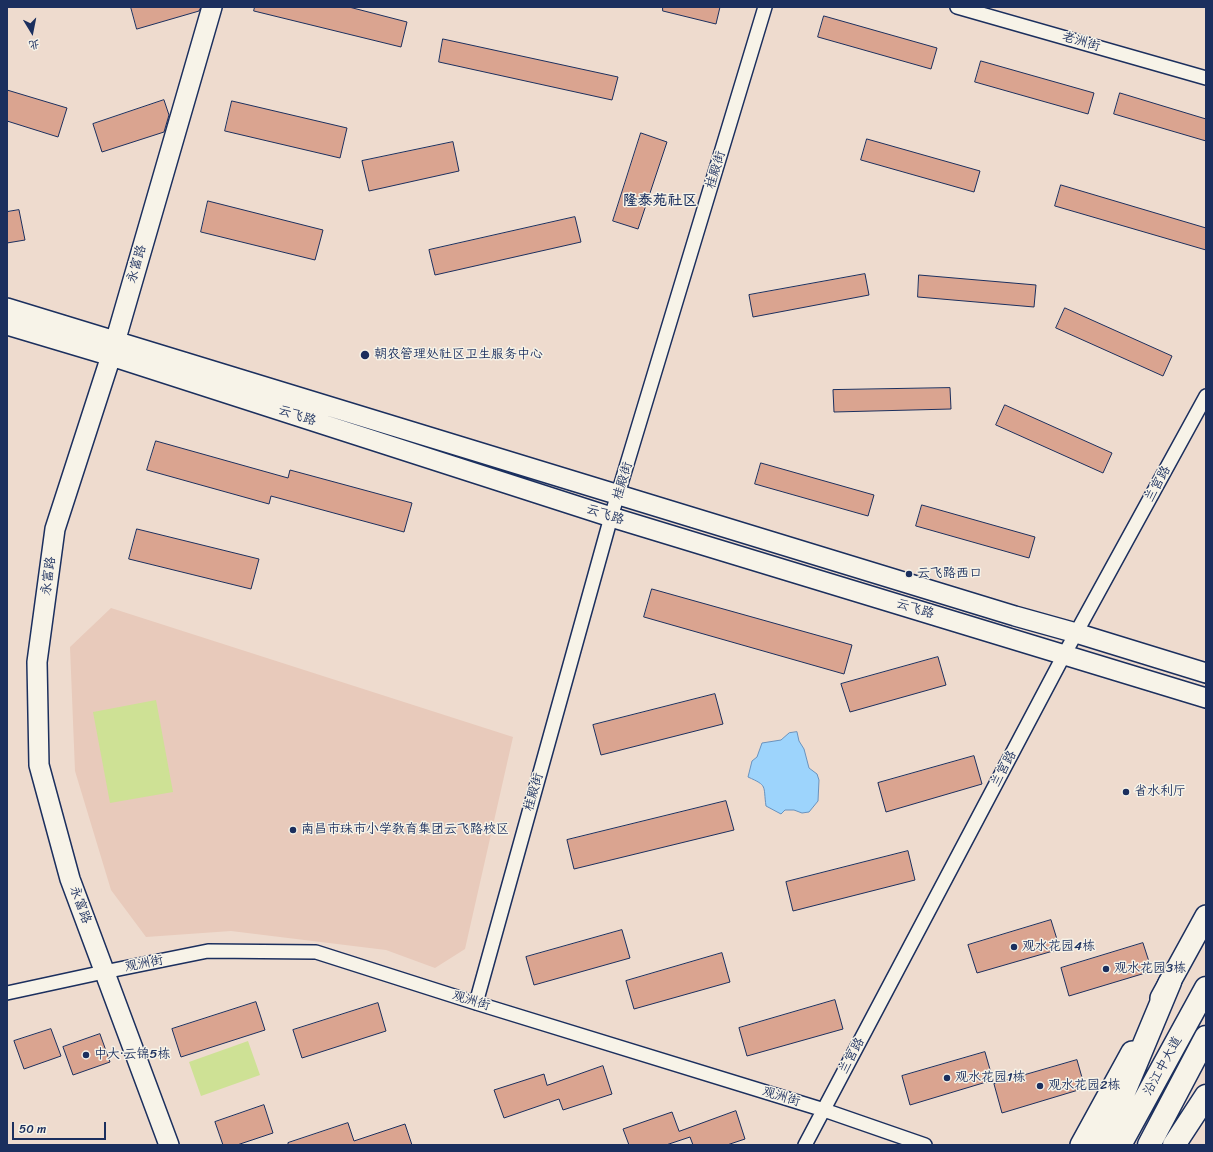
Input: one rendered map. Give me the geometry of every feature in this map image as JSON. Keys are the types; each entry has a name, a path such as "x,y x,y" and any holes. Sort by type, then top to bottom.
{"highway":[{"path":"1102,1145 1170,982"},
{"name":"沿江中大道","path":"1120,1145 1206,988"},
{"name":"沿江中大道","path":"1149,1145 1206,1037"},
{"path":"1174,1145 1206,1096"}],"main road":[{"name":"永富路","path":"169,1145 70,878 39,765 37,662 55,529 113,348 212,7"},
{"name":"云飞路","path":"7,308 113,348 611,517 1206,698"},
{"name":"云飞路","path":"7,324 113,348 618,495 1206,673"},
{"path":"1081,1145 1206,916"}],"street":[{"name":"桂殿街","path":"476,1003 611,517 765,7"},
{"name":"老洲街","path":"957,7 1206,78"},
{"name":"兰宫路","path":"805,1145 1064,655 1206,396"},
{"name":"观洲街","path":"7,993 208,951 316,952 824,1110 925,1145"}],"shaded area":[{"name":"南昌市珠市小学教育集团云飞路校区","path":"111,608 513,737 465,949 435,968 386,950 231,931 146,937 111,890 75,771 70,647"}],"green space":[{"path":"156,700 173,792 110,803 93,712"},
{"path":"248,1041 260,1075 201,1096 189,1062"}],"water":[{"path":"797,732 799,741 804,749 809,768 817,774 819,780 818,801 809,812 802,813 794,810 785,810 781,814 766,806 762,785 748,777 752,761 757,757 762,743 781,740 789,733"}],"building":[{"path":"131,7 201,7 199,11 137,29"},
{"path":"255,7 349,7 407,22 401,47 254,11"},
{"path":"663,7 720,7 716,24 663,11"},
{"path":"824,16 937,48 931,69 818,37"},
{"path":"443,39 618,77 612,100 439,62"},
{"path":"981,61 1094,93 1088,114 975,82"},
{"path":"7,90 67,108 58,137 7,121"},
{"path":"1120,93 1206,119 1206,141 1114,114"},
{"path":"164,100 169,115 164,132 102,152 93,124"},
{"path":"232,101 347,128 340,158 225,131"},
{"path":"641,133 667,142 638,229 613,221"},
{"path":"867,139 980,171 974,192 861,160"},
{"path":"453,142 459,171 369,191 362,161"},
{"path":"1061,185 1206,228 1206,250 1055,206"},
{"path":"208,201 323,230 315,260 201,232"},
{"path":"19,210 25,240 7,243 7,212"},
{"path":"575,217 581,242 435,275 429,250"},
{"path":"865,274 869,295 753,317 749,295"},
{"path":"919,275 1036,285 1034,307 918,297"},
{"path":"1065,308 1172,356 1163,376 1056,328"},
{"path":"950,388 951,409 834,412 833,390"},
{"path":"1005,405 1112,453 1103,473 996,425"},
{"path":"156,441 288,478 290,470 412,503 404,532 271,496 269,504 147,470"},
{"path":"761,463 874,495 868,516 755,484"},
{"path":"922,505 1035,537 1029,558 916,526"},
{"path":"137,529 259,559 251,589 129,559"},
{"path":"652,589 852,645 844,674 644,617"},
{"path":"938,657 946,685 850,712 841,684"},
{"path":"715,694 723,724 601,755 593,725"},
{"path":"974,756 982,784 886,812 878,783"},
{"path":"726,801 734,830 574,869 567,840"},
{"path":"908,851 915,880 793,911 786,882"},
{"name":"观水花园4栋","path":"1051,920 1060,949 977,973 968,945"},
{"path":"622,930 630,958 534,985 526,957"},
{"name":"观水花园3栋","path":"1143,943 1152,971 1069,996 1061,968"},
{"path":"722,953 730,982 634,1009 626,981"},
{"path":"835,1000 843,1029 747,1056 739,1028"},
{"path":"256,1002 265,1030 181,1057 172,1029"},
{"path":"378,1003 386,1031 302,1058 293,1030"},
{"name":"中大·云锦5栋","path":"51,1029 61,1056 24,1069 14,1041"},
{"name":"中大·云锦5栋","path":"100,1034 110,1062 73,1075 63,1047"},
{"name":"观水花园1栋","path":"985,1052 993,1080 910,1105 902,1076"},
{"name":"观水花园2栋","path":"1077,1060 1085,1088 1002,1113 994,1084"},
{"path":"603,1066 612,1094 563,1110 559,1099 504,1118 494,1090 544,1074 547,1085"},
{"path":"264,1105 273,1133 237,1145 223,1145 215,1122"},
{"path":"736,1111 745,1139 727,1145 693,1145 690,1137 666,1145 629,1145 623,1129 672,1112 679,1131"},
{"path":"348,1123 354,1141 405,1124 412,1145 288,1145 288,1143"}],"place":[{"name":"朝农管理处社区卫生服务中心","path":"365,355"},
{"name":"云飞路西口","path":"909,574"},
{"name":"省水利厅","path":"1126,792"},
{"name":"南昌市珠市小学教育集团云飞路校区","path":"293,830"},
{"name":"观水花园4栋","path":"1014,947"},
{"name":"观水花园3栋","path":"1106,969"},
{"name":"中大·云锦5栋","path":"86,1055"},
{"name":"观水花园1栋","path":"947,1078"},
{"name":"观水花园2栋","path":"1040,1086"}],"district":[{"name":"隆泰苑社区","path":"660,201"}]}
